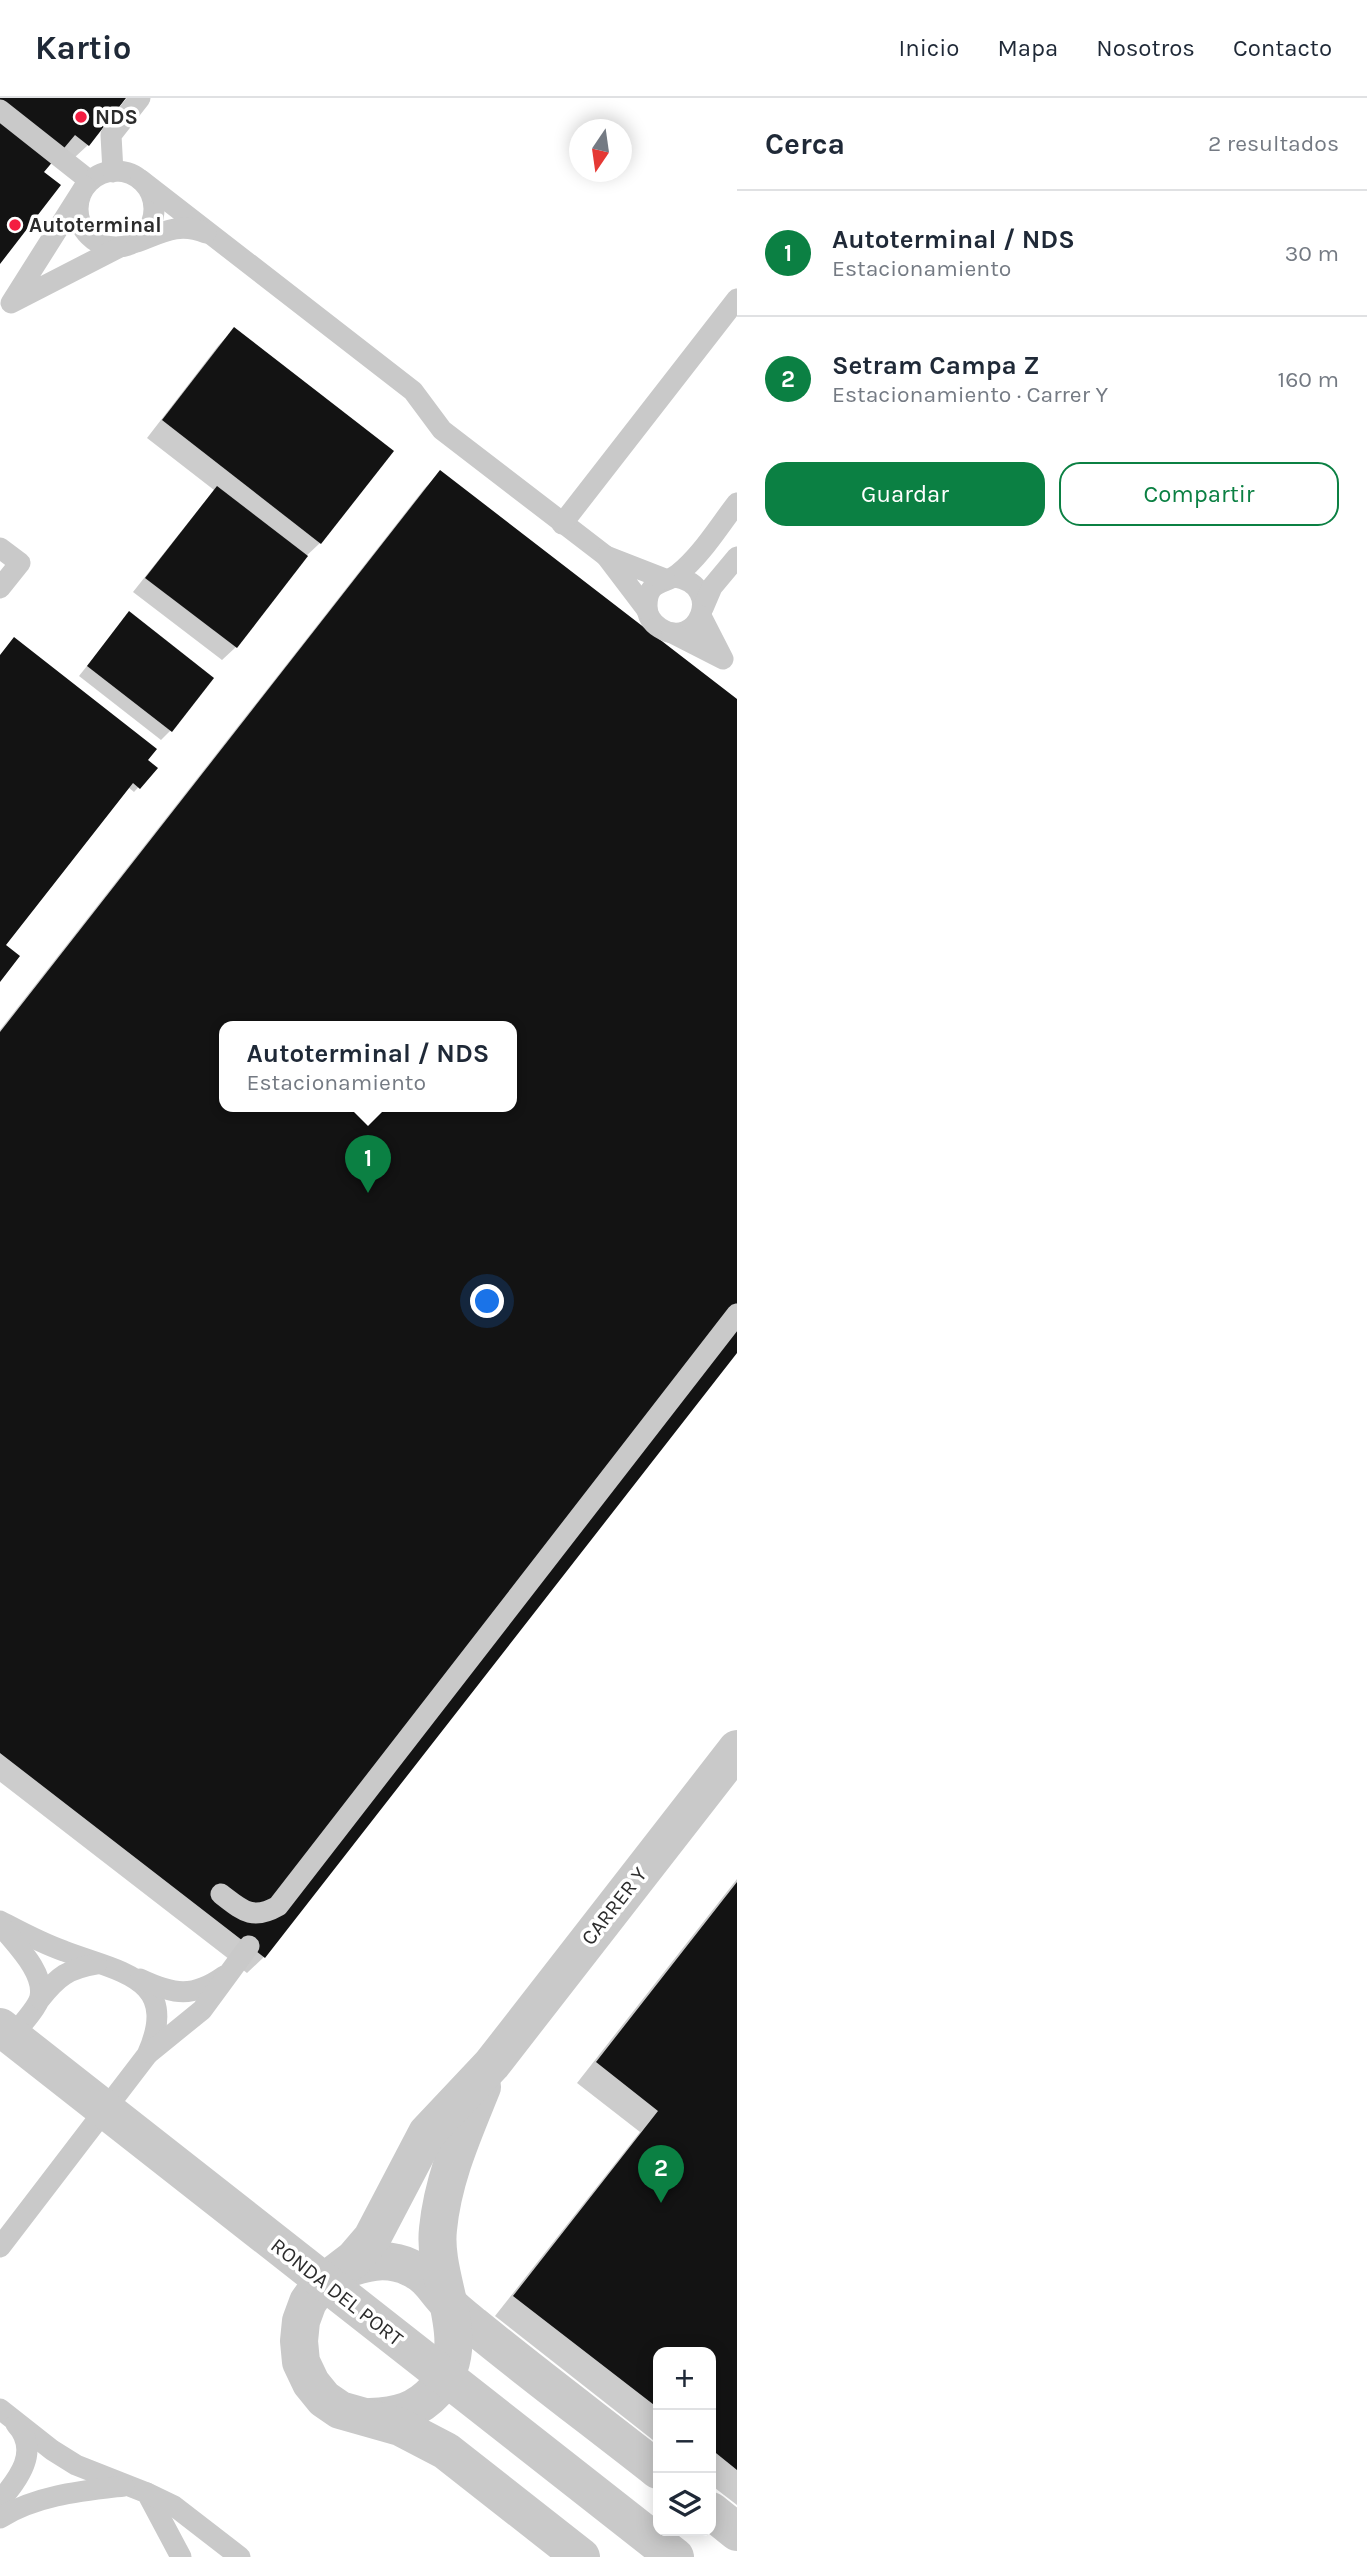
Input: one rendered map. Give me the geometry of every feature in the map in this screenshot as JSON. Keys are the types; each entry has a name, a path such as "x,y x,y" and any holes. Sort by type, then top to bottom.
{"street":[{"name":"CARRER Y","path":"492,2064 737,1749"},
{"name":"RONDA DEL PORT","path":"0,2027 674,2557"},
{"path":"492,2064 426,2133 372,2238 354,2259 320,2285 308,2302 301,2321 301,2362 311,2383 324,2399 340,2410 400,2427 446,2451 581,2557"},
{"path":"361,2417 408,2412 423,2404 443,2382 452,2362 453,2323 447,2303 437,2232 450,2166 492,2064"},
{"path":"339,2272 361,2263 380,2260 397,2262 412,2268 427,2278 447,2303 653,2466"},
{"path":"716,2515 737,2532"}],"lane":[{"path":"113,172 111,135 140,98"},
{"path":"0,110 88,184"},
{"path":"211,236 184,227 126,245 107,246 86,233 80,222 79,197 88,184 106,172 130,174 141,180 413,391 442,430 606,556 657,626 730,664"},
{"path":"5,310 143,236 154,215 154,202 141,180"},
{"path":"5,310 88,184"},
{"path":"562,524 737,299"},
{"path":"647,610 650,591 687,566 737,503"},
{"path":"0,548 20,563 0,588"},
{"path":"606,556 670,578 684,579 692,584 702,598 702,612 730,664"},
{"path":"672,634 690,629 702,612 712,587 737,556"},
{"path":"221,1894 243,1911 256,1914 278,1906 737,1314"},
{"path":"0,1922 40,1942 99,1964 118,1968 171,1992 191,1992 209,1987 229,1973"},
{"path":"0,1922 36,1972 40,1999"},
{"path":"147,2055 202,2010 249,1946"},
{"path":"0,2051 63,1974 77,1967 99,1964"},
{"path":"0,2247 147,2055 156,2036 155,2002 147,1988 134,1976"},
{"path":"4,2413 76,2465 174,2505 240,2557"},
{"path":"0,2501 25,2467 28,2454 20,2428 4,2413"},
{"path":"0,2518 34,2503 70,2492 137,2489"},
{"path":"137,2489 181,2557"}],"building":[{"path":"0,98 126,98 89,146 75,135 44,172 61,185 0,264"},
{"path":"234,327 394,451 321,544 162,420"},
{"path":"440,470 737,699 737,1353 265,1958 0,1753 0,1032"},
{"path":"217,486 308,556 237,648 145,578"},
{"path":"129,611 214,678 172,732 87,666"},
{"path":"14,637 157,749 148,760 158,768 140,789 133,783 6,945 20,956 0,982 0,655"},
{"path":"737,1882 737,2470 716,2453 716,2347 653,2347 653,2404 513,2296 658,2111 596,2062"}],"place":[{"name":"NDS","path":"81,117"},
{"name":"Autoterminal","path":"15,225"},
{"name":"Autoterminal / NDS","path":"368,1193"},
{"name":"Setram Campa Z","path":"661,2203"}]}
